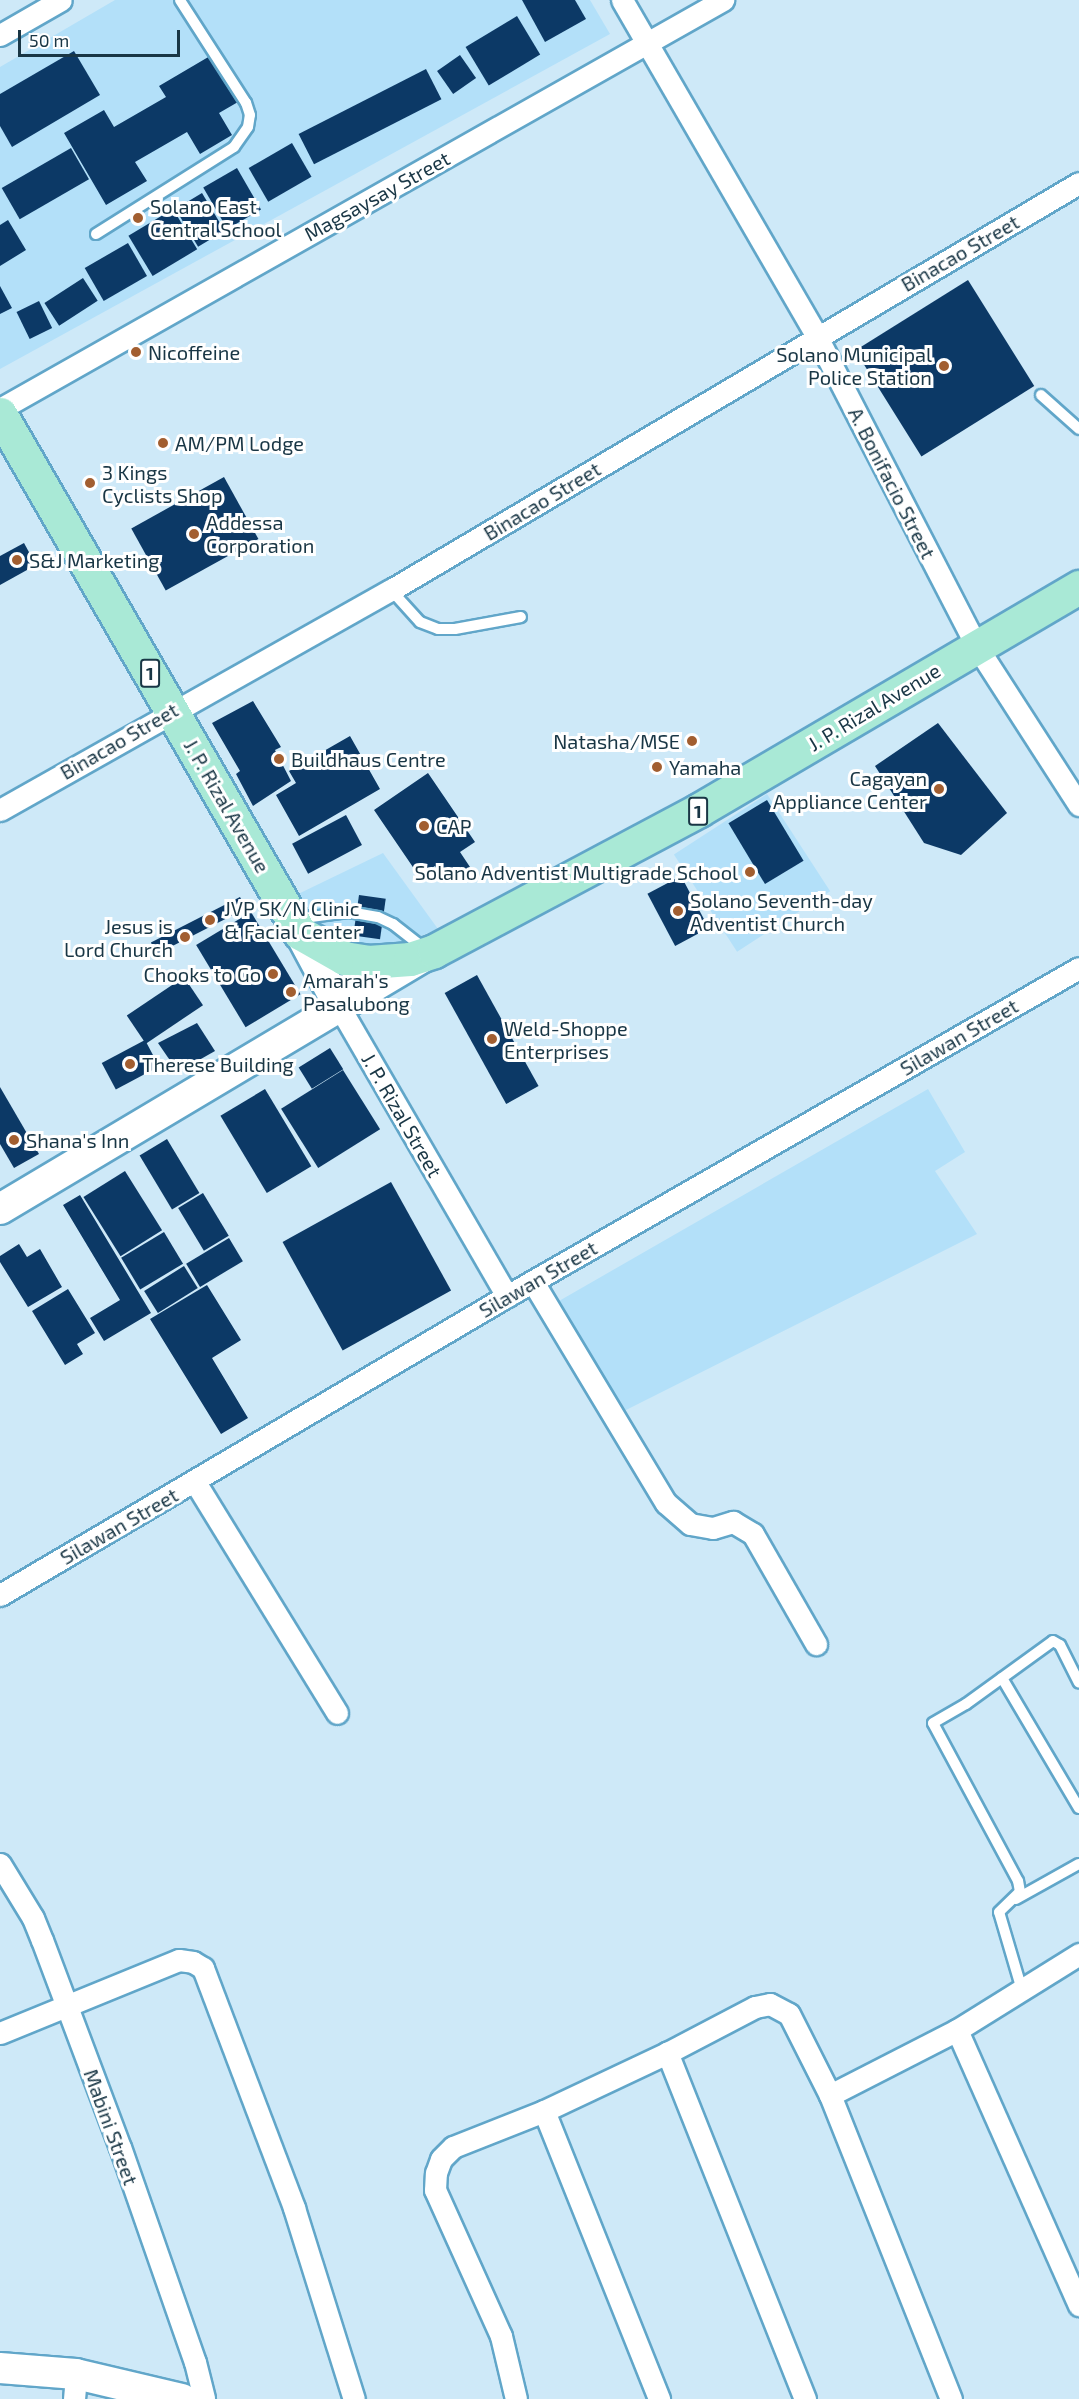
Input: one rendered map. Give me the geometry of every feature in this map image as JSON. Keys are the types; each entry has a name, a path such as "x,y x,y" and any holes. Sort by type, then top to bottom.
{"main road":[{"name":"J. P. Rizal Avenue","path":"0,412 296,926 344,957 369,962 410,959 432,951 699,810 1079,587"}],"street":[{"path":"0,35 61,0"},
{"name":"A. Bonifacio Street","path":"622,0 817,337 977,646 1079,805"},
{"name":"Magsaysay Street","path":"0,412 723,0"},
{"name":"Binacao Street","path":"0,810 172,710 391,590 1079,183"},
{"name":"J. P. Rizal Street","path":"296,926 340,1008 507,1296"},
{"path":"0,1209 432,951"},
{"name":"Silawan Street","path":"0,1595 507,1296 1079,968"},
{"path":"532,1282 666,1503 690,1524 707,1528 733,1522 753,1534 816,1644"},
{"path":"195,1482 337,1713"},
{"name":"Mabini Street","path":"0,1864 33,1917 188,2339 204,2399"},
{"path":"830,2095 957,2030 1022,1989 1078,1958"},
{"path":"0,2033 179,1960 204,1968 294,2208 354,2399"},
{"path":"516,2399 501,2336 435,2190 436,2173 441,2158 453,2147 544,2111 667,2053 755,2007 770,2004 789,2014 830,2095 951,2399"},
{"path":"957,2030 1079,2305"},
{"path":"667,2053 805,2399"},
{"path":"544,2111 659,2399"},
{"path":"0,2368 75,2390 182,2399"}],"lane":[{"path":"96,234 234,147 248,128 250,115 246,103 180,0"},
{"path":"1041,395 1079,429"},
{"path":"391,590 420,622 438,629 455,630 521,616"},
{"path":"296,926 350,912 378,917 393,924 432,951"},
{"path":"1015,1900 1020,1892 1018,1881 933,1723 1053,1641 1060,1645 1079,1683"},
{"path":"1002,1678 1079,1808"},
{"path":"1022,1989 999,1912 1005,1903 1015,1900 1079,1864"}],"shaded area":[{"name":"Solano East Central School","path":"115,0 590,0 610,34 0,369 0,67"},
{"name":"Solano Adventist Multigrade School","path":"767,794 830,891 737,952 674,854"},
{"path":"383,853 438,929 396,946 348,943 317,924 294,896"},
{"path":"928,1089 965,1152 935,1171 977,1234 622,1412 559,1301"}],"building":[{"path":"522,0 575,0 586,19 545,42"},
{"path":"517,16 540,55 489,85 466,47"},
{"path":"74,51 100,95 12,147 0,126 0,94"},
{"path":"460,55 476,78 453,94 437,71"},
{"path":"210,56 238,102 219,113 232,135 200,154 187,132 135,162 147,181 106,205 64,133 104,110 114,127 166,97 159,86"},
{"path":"426,69 441,99 314,164 299,134"},
{"path":"292,143 312,177 268,202 249,168"},
{"path":"71,148 89,179 20,219 2,188"},
{"path":"237,168 261,210 227,229 203,188"},
{"path":"202,193 225,231 198,247 175,209"},
{"path":"173,209 197,249 153,276 128,236"},
{"path":"8,220 26,250 0,266 0,225"},
{"path":"128,243 147,276 104,301 85,268"},
{"path":"83,278 98,301 59,326 44,303"},
{"name":"Solano Municipal Police Station","path":"968,280 1034,386 921,456 855,350"},
{"path":"0,286 12,308 0,314"},
{"path":"39,301 52,328 30,339 17,312"},
{"name":"Addessa Corporation","path":"224,477 258,539 166,590 131,528"},
{"name":"S&J Marketing","path":"24,543 36,565 0,585 0,556"},
{"path":"253,701 281,747 275,750 291,781 253,806 236,774 240,771 212,723"},
{"name":"Cagayan Appliance Center","path":"938,723 1007,813 961,855 924,843 875,766"},
{"path":"350,736 380,789 299,836 276,795 296,783 289,771"},
{"name":"CAP","path":"428,773 475,842 460,852 470,867 446,883 435,866 419,876 374,810"},
{"path":"767,800 804,861 765,884 728,823"},
{"path":"346,815 362,845 308,874 292,844"},
{"name":"Solano Seventh-day Adventist Church","path":"681,876 709,928 675,946 647,894"},
{"path":"359,895 386,899 380,939 353,936"},
{"path":"240,897 246,909 157,954 151,942"},
{"path":"251,912 300,994 246,1027 196,945"},
{"name":"Weld-Shoppe Enterprises","path":"477,975 539,1086 506,1104 445,993"},
{"path":"184,977 203,1005 146,1044 127,1016"},
{"path":"197,1023 215,1051 178,1072 158,1043"},
{"name":"Therese Building","path":"145,1040 159,1066 116,1089 102,1063"},
{"path":"330,1048 343,1069 312,1089 299,1068"},
{"path":"343,1070 380,1129 318,1168 281,1109"},
{"path":"0,1087 39,1154 14,1168 0,1144"},
{"path":"265,1089 311,1166 267,1193 220,1116"},
{"path":"167,1139 199,1193 172,1209 140,1155"},
{"path":"125,1171 162,1230 121,1256 83,1197"},
{"path":"391,1182 451,1290 343,1351 283,1242"},
{"path":"203,1193 229,1236 204,1251 178,1208"},
{"path":"80,1195 151,1313 104,1341 90,1318 120,1300 63,1205"},
{"path":"164,1232 183,1264 140,1289 121,1258"},
{"path":"229,1238 243,1261 200,1287 186,1264"},
{"path":"19,1244 27,1257 40,1249 62,1287 28,1307 0,1262 0,1256"},
{"path":"184,1266 198,1288 158,1313 144,1291"},
{"path":"207,1285 241,1340 212,1358 248,1418 221,1434 150,1319"},
{"path":"68,1289 95,1333 77,1344 83,1354 65,1365 32,1311"}],"place":[{"name":"Solano East Central School","path":"138,218"},
{"name":"Nicoffeine","path":"136,352"},
{"name":"Solano Municipal Police Station","path":"944,366"},
{"name":"AM/PM Lodge","path":"163,443"},
{"name":"3 Kings Cyclists Shop","path":"90,483"},
{"name":"Addessa Corporation","path":"194,534"},
{"name":"S&J Marketing","path":"17,560"},
{"name":"Natasha/MSE","path":"692,741"},
{"name":"Buildhaus Centre","path":"279,759"},
{"name":"Yamaha","path":"657,767"},
{"name":"Cagayan Appliance Center","path":"939,789"},
{"name":"CAP","path":"424,826"},
{"name":"Solano Adventist Multigrade School","path":"750,872"},
{"name":"Solano Seventh-day Adventist Church","path":"678,911"},
{"name":"JVP SK/N Clinic & Facial Center","path":"210,920"},
{"name":"Jesus is Lord Church","path":"185,937"},
{"name":"Chooks to Go","path":"273,974"},
{"name":"Amarah's Pasalubong","path":"291,992"},
{"name":"Weld-Shoppe Enterprises","path":"492,1039"},
{"name":"Therese Building","path":"130,1064"},
{"name":"Shana's Inn","path":"14,1140"}]}
